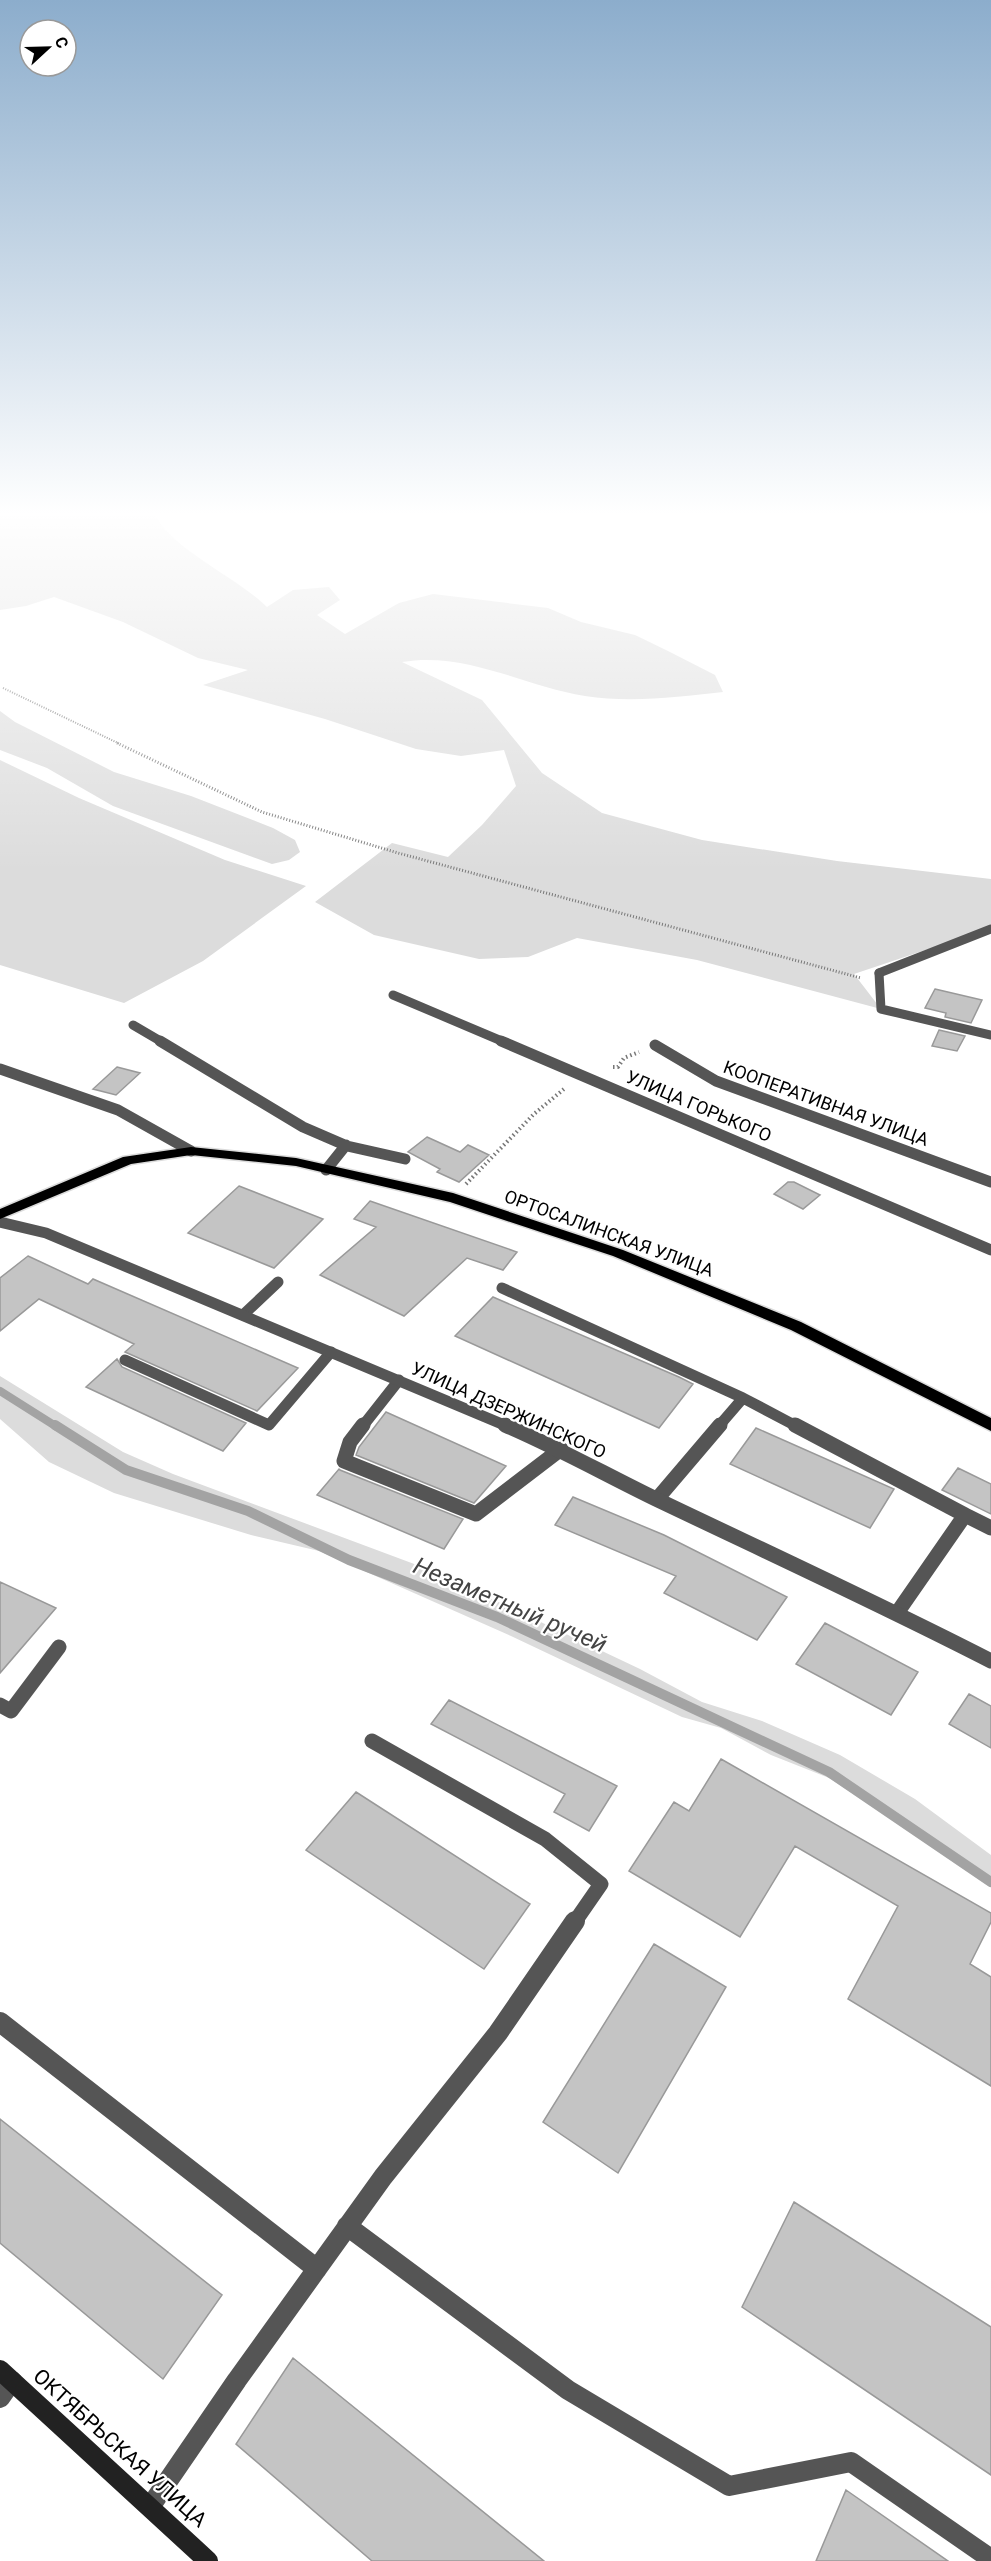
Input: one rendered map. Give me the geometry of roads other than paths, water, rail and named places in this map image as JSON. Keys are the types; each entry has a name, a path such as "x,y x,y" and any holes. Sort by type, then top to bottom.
{"main road":[{"name":"ОРТОСАЛИНСКАЯ УЛИЦА","path":"0,1214 128,1160 191,1151 296,1162 453,1198 618,1253 796,1326 991,1425"},
{"name":"ОКТЯБРЬСКАЯ УЛИЦА","path":"4,2383 150,2507 208,2561"}],"street":[{"path":"991,929 879,978 881,1009 991,1035"},
{"name":"УЛИЦА ГОРЬКОГО","path":"393,995 576,1071 991,1250"},
{"path":"133,1025 262,1105 346,1145 405,1160"},
{"name":"КООПЕРАТИВНАЯ УЛИЦА","path":"655,1045 716,1081 991,1182"},
{"name":"ОРТОСАЛИНСКАЯ УЛИЦА","path":"0,1069 118,1110 191,1151"},
{"path":"326,1170 346,1145"},
{"name":"УЛИЦА ДЗЕРЖИНСКОГО","path":"0,1222 46,1233 561,1449 657,1499 897,1612 991,1661"},
{"path":"243,1315 278,1282"},
{"path":"502,1288 743,1398 991,1528"},
{"path":"125,1360 269,1425 331,1352"},
{"path":"399,1380 350,1442 344,1461 476,1514 561,1449"},
{"path":"657,1499 743,1398"},
{"path":"897,1612 965,1515"},
{"path":"0,1705 11,1711 59,1647"},
{"path":"150,2507 347,2226 498,2032 601,1884 545,1839 372,1741"},
{"path":"0,2022 317,2269"},
{"path":"347,2226 568,2390 729,2486 851,2462 991,2559"}],"waterway":[{"name":"Незаметный ручей","path":"0,1391 57,1427"},
{"name":"Незаметный ручей","path":"55,1425 126,1470 248,1511 349,1560 497,1617 829,1772 991,1882"}]}
